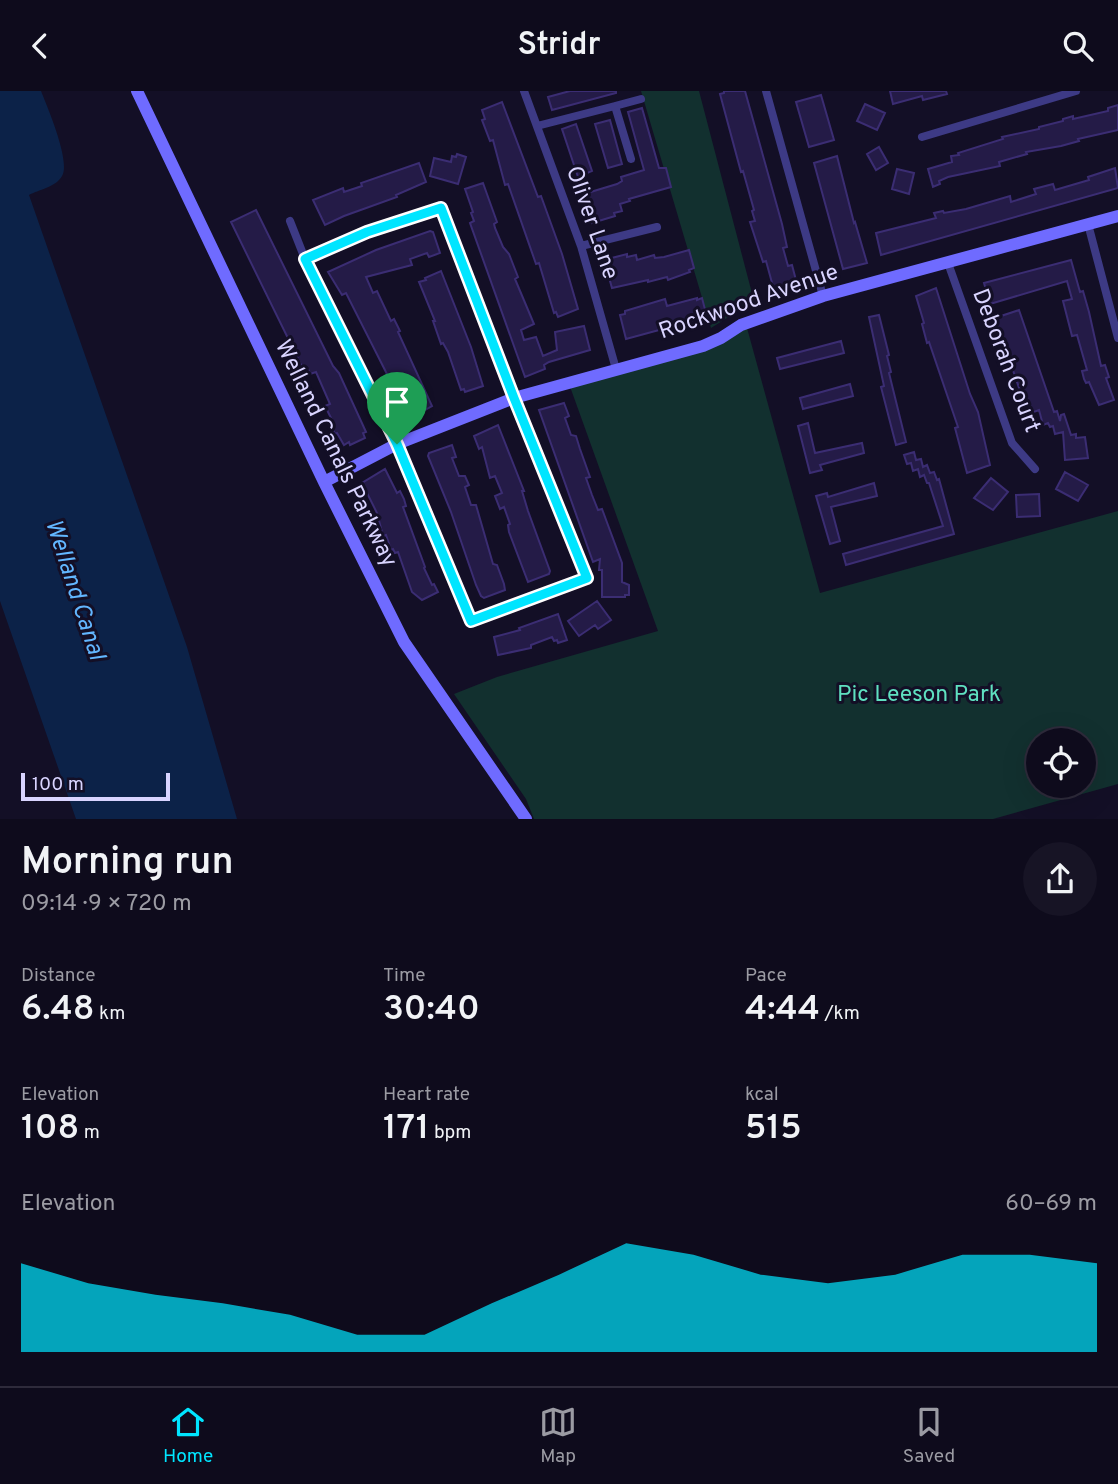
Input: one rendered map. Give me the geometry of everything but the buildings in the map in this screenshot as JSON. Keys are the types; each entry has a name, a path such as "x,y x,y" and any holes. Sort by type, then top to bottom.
{"street":[{"name":"Welland Canals Parkway","path":"137,91 324,482 404,642 526,819"},
{"name":"Oliver Lane","path":"524,91 581,246 616,369"},
{"path":"766,91 822,296"},
{"path":"922,137 1076,91"},
{"path":"537,127 641,99"},
{"path":"615,106 631,159"},
{"path":"290,221 305,259 397,444 471,621 587,578 441,208 367,232 305,259"},
{"name":"Rockwood Avenue","path":"324,482 397,444 514,398 703,346 741,325 822,296 1118,216"},
{"path":"1088,224 1118,338"},
{"path":"581,246 657,227"},
{"name":"Deborah Court","path":"948,263 1012,443 1035,469"}],"green space":[{"path":"641,91 699,91 754,301 711,328"},
{"name":"Pic Leeson Park","path":"747,328 820,593 1118,511 1118,784 1096,790 1096,728 1026,728 1026,798 1068,798 993,819 534,819 526,799 454,694 497,677 658,631 568,381"}],"water":[{"name":"Welland Canal","path":"0,91 41,91 57,134 63,159 62,176 51,186 29,195 187,647 237,819 76,819 0,601"}],"route":[{"path":"441,208 587,578 471,621 397,444 305,259 367,232 441,208"}]}
